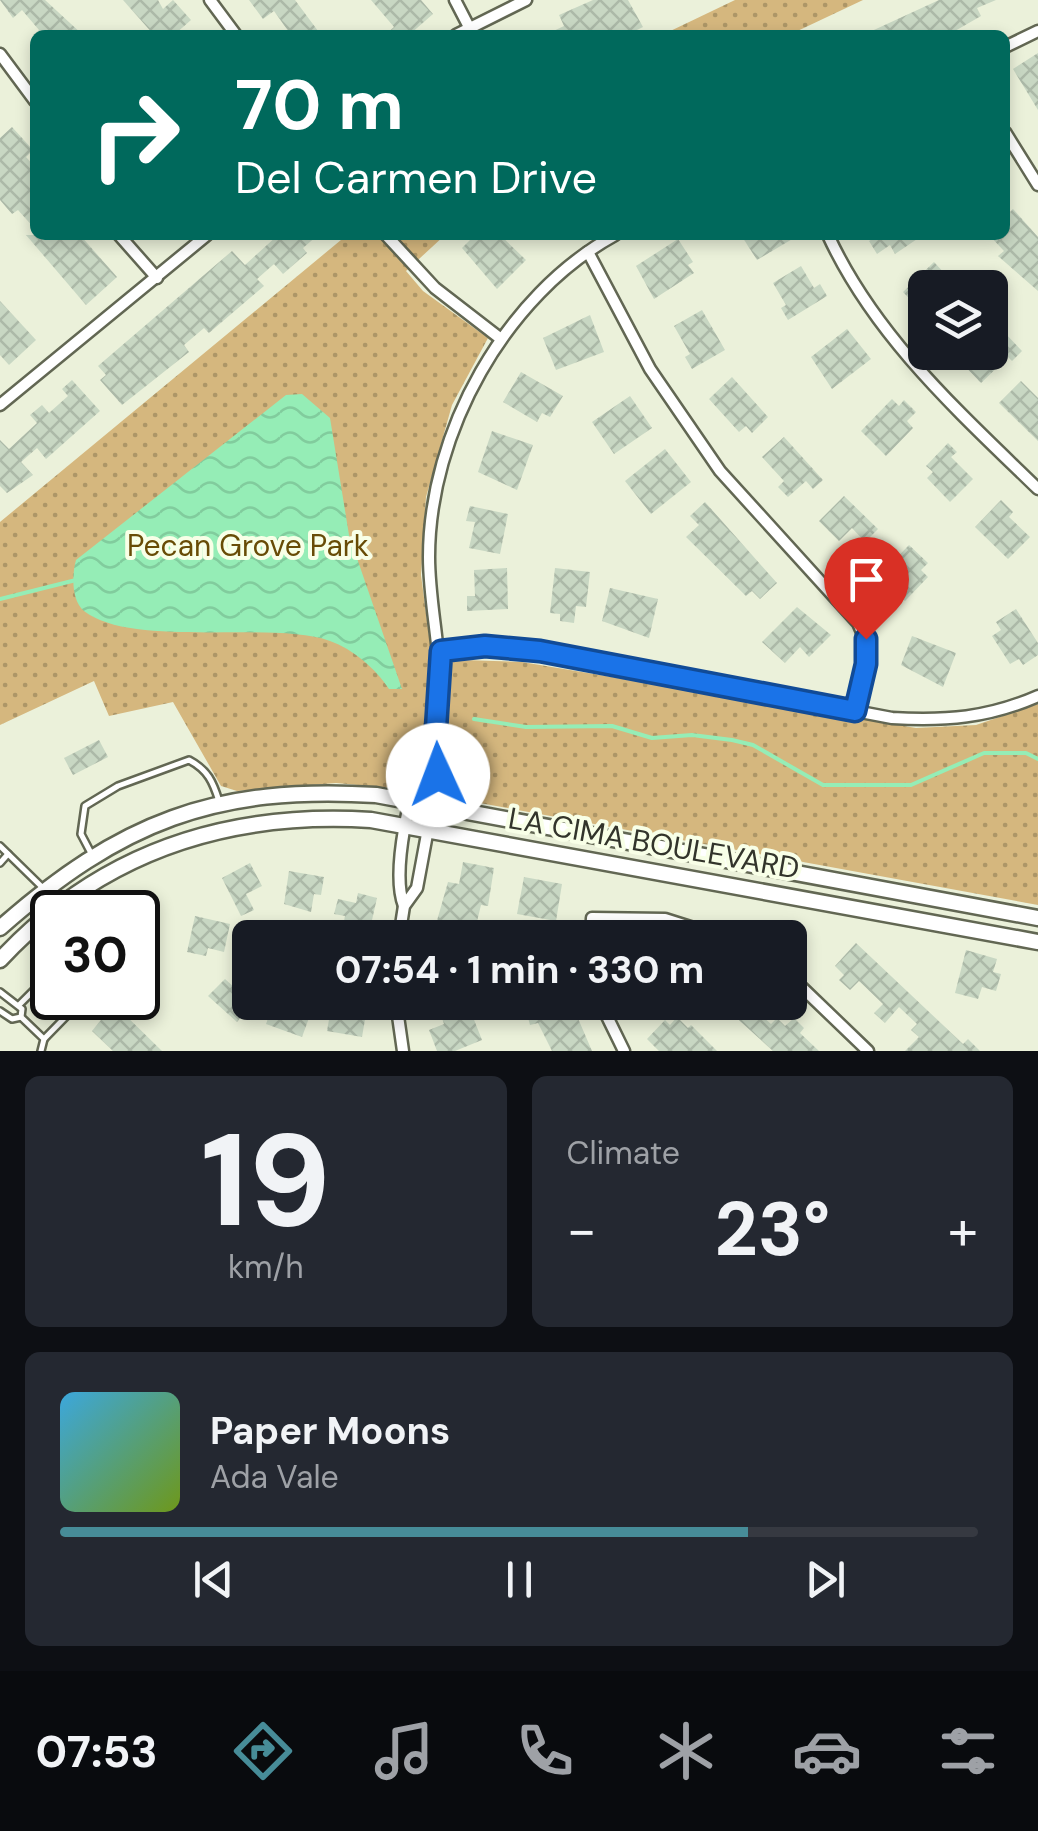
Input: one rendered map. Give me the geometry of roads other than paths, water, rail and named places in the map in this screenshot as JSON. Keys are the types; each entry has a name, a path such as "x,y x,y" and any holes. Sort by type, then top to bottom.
{"street":[{"path":"210,0 232,30"},
{"path":"454,0 468,27"},
{"path":"464,30 526,0"},
{"path":"1010,44 1038,31"},
{"path":"0,54 30,94"},
{"path":"1010,140 1038,185"},
{"path":"123,240 157,278"},
{"path":"0,405 201,240"},
{"path":"391,240 434,288 501,340"},
{"path":"402,920 404,906 417,888 443,744 436,728 441,651 429,556 436,492 470,390 501,340 588,252 607,240"},
{"path":"831,240 874,314 910,362 1038,489"},
{"path":"588,252 650,370 709,456 795,558 858,622 866,639 866,664 855,711"},
{"path":"441,651 485,646 540,651 855,711 942,721 984,716 1038,696"},
{"path":"404,906 399,893 400,860 424,747 436,728"},
{"name":"LA CIMA BOULEVARD","path":"0,928 44,888 92,854 134,833 219,802 326,792 412,802 1038,918"},
{"path":"219,802 228,828"},
{"name":"LA CIMA BOULEVARD","path":"0,960 61,904 111,872 191,836 318,817 407,826 1038,942"},
{"path":"92,854 111,872"},
{"path":"592,920 671,920"},
{"path":"807,992 868,1051"},
{"path":"399,1020 403,1051"},
{"path":"609,1020 624,1051"}],"lane":[{"path":"92,854 81,834 81,813 91,799 132,780 189,760 212,778 219,802"},
{"path":"0,846 44,888"},
{"path":"0,862 8,854"},
{"path":"0,992 18,1006 21,1017 44,1039"},
{"path":"18,1006 30,994"},
{"path":"0,1011 12,1020 21,1017"},
{"path":"41,1051 44,1039 63,1020"}],"water":[{"path":"302,394 330,418 349,535 402,689 389,689 363,661 330,641 274,633 135,629 106,622 84,611 77,600 73,579 76,560 286,395"}],"waterway":[{"path":"0,599 76,580"},
{"path":"474,719 526,727 612,726 652,738 692,735 732,740 753,745 823,785 911,785 984,753 1026,753 1038,759"}],"park label":[{"name":"Pecan Grove Park","path":"248,545"}]}
